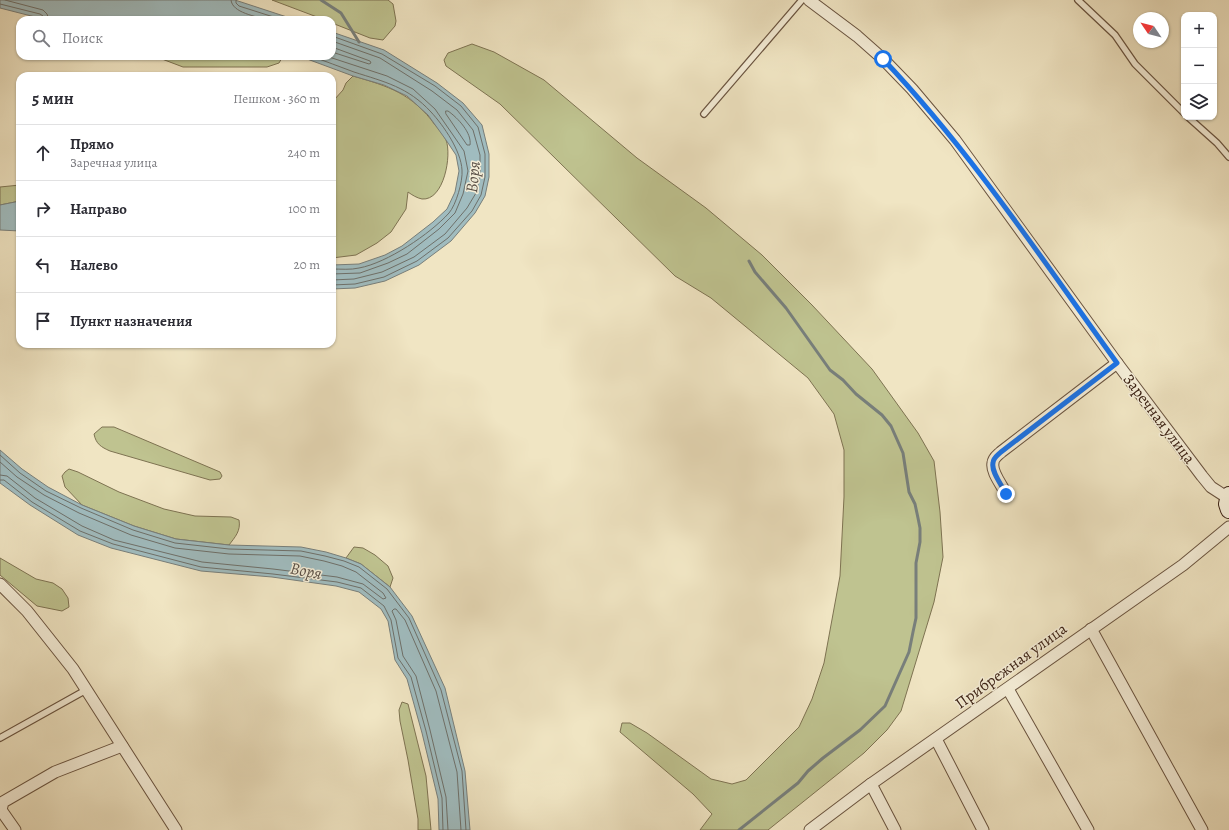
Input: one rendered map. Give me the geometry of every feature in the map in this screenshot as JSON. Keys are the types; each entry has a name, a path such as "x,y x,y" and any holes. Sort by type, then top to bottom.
{"street":[{"name":"Заречная улица","path":"809,0 852,32 883,59 912,89 955,140 1117,363 1202,476 1211,487 1229,501"},
{"path":"1006,494 994,472 993,463 995,458 1117,363"},
{"name":"Прибрежная улица","path":"810,830 871,784 1183,565 1229,527"},
{"path":"0,584 27,611 73,669 176,830"},
{"path":"1091,629 1202,830"},
{"path":"1008,689 1088,830"},
{"path":"936,739 983,830"},
{"path":"15,830 1,810 3,802 55,772 122,746"},
{"path":"871,784 896,830"}],"lane":[{"path":"704,114 802,0"},
{"path":"1078,0 1115,35 1135,64 1181,110"},
{"path":"1191,120 1217,143 1229,157"},
{"path":"0,738 86,690"}],"green space":[{"path":"272,0 388,0 393,4 396,21 395,26 383,40 370,38 336,25 336,16 314,16"},
{"path":"472,44 494,52 544,80 637,158 706,208 762,255 812,305 872,369 918,433 934,461 940,512 943,557 934,602 901,711 887,730 864,753 768,830 700,830 712,814 693,794 620,732 622,723 630,723 647,733 711,779 732,784 746,780 799,727 812,699 824,663 840,576 844,497 844,450 834,414 808,378 711,298 675,276 500,104 446,66 444,60 448,53"},
{"path":"165,60 281,60 279,63 267,67 183,67"},
{"path":"353,76 389,88 409,99 427,114 441,132 446,140 448,156 444,176 436,193 430,198 420,199 408,192 406,209 391,232 377,243 356,255 336,258 336,98 343,90 346,83"},
{"path":"16,185 16,202 0,205 0,187"},
{"path":"102,427 114,427 220,472 222,476 220,479 210,480 110,451 99,445 94,434"},
{"path":"69,469 119,492 164,509 195,516 231,517 239,520 238,531 229,545 176,539 134,526 82,505 65,487 62,476"},
{"path":"354,547 363,548 375,555 388,566 393,578 390,587 361,564 346,558"},
{"path":"0,558 36,579 53,583 62,589 68,598 69,607 62,611 37,606 0,575"},
{"path":"402,702 408,704 426,776 431,830 418,830 418,819 400,721 399,710"}],"water":[{"path":"0,0 235,0 284,16 31,16 0,8"},
{"name":"Воря","path":"336,33 384,50 437,83 463,103 482,125 489,154 489,177 485,196 475,213 451,241 419,265 385,281 355,288 336,289 336,265 359,264 385,255 402,246 447,209 455,192 459,171 456,155 446,140 428,115 407,96 384,85 353,76 310,60 336,60"},
{"path":"16,202 16,231 0,230 0,205"},
{"name":"Воря","path":"0,450 22,469 48,487 82,505 134,526 176,539 229,545 301,547 326,552 361,564 390,587 412,616 445,688 465,771 470,830 439,830 438,799 422,733 407,679 395,660 388,621 381,609 359,592 336,586 272,577 201,571 111,548 78,535 30,505 0,483"}],"waterway":[{"path":"321,0 341,13 359,42"},
{"path":"739,830 798,783 808,771 860,730 885,706 909,652 916,618 916,563 920,542 920,528 915,504 909,492 903,453 891,426 882,415 830,370 786,308 755,272 749,261"}],"route":[{"path":"883,59 912,89 955,140 1117,363 995,458 993,463 994,472 1006,494"}]}
